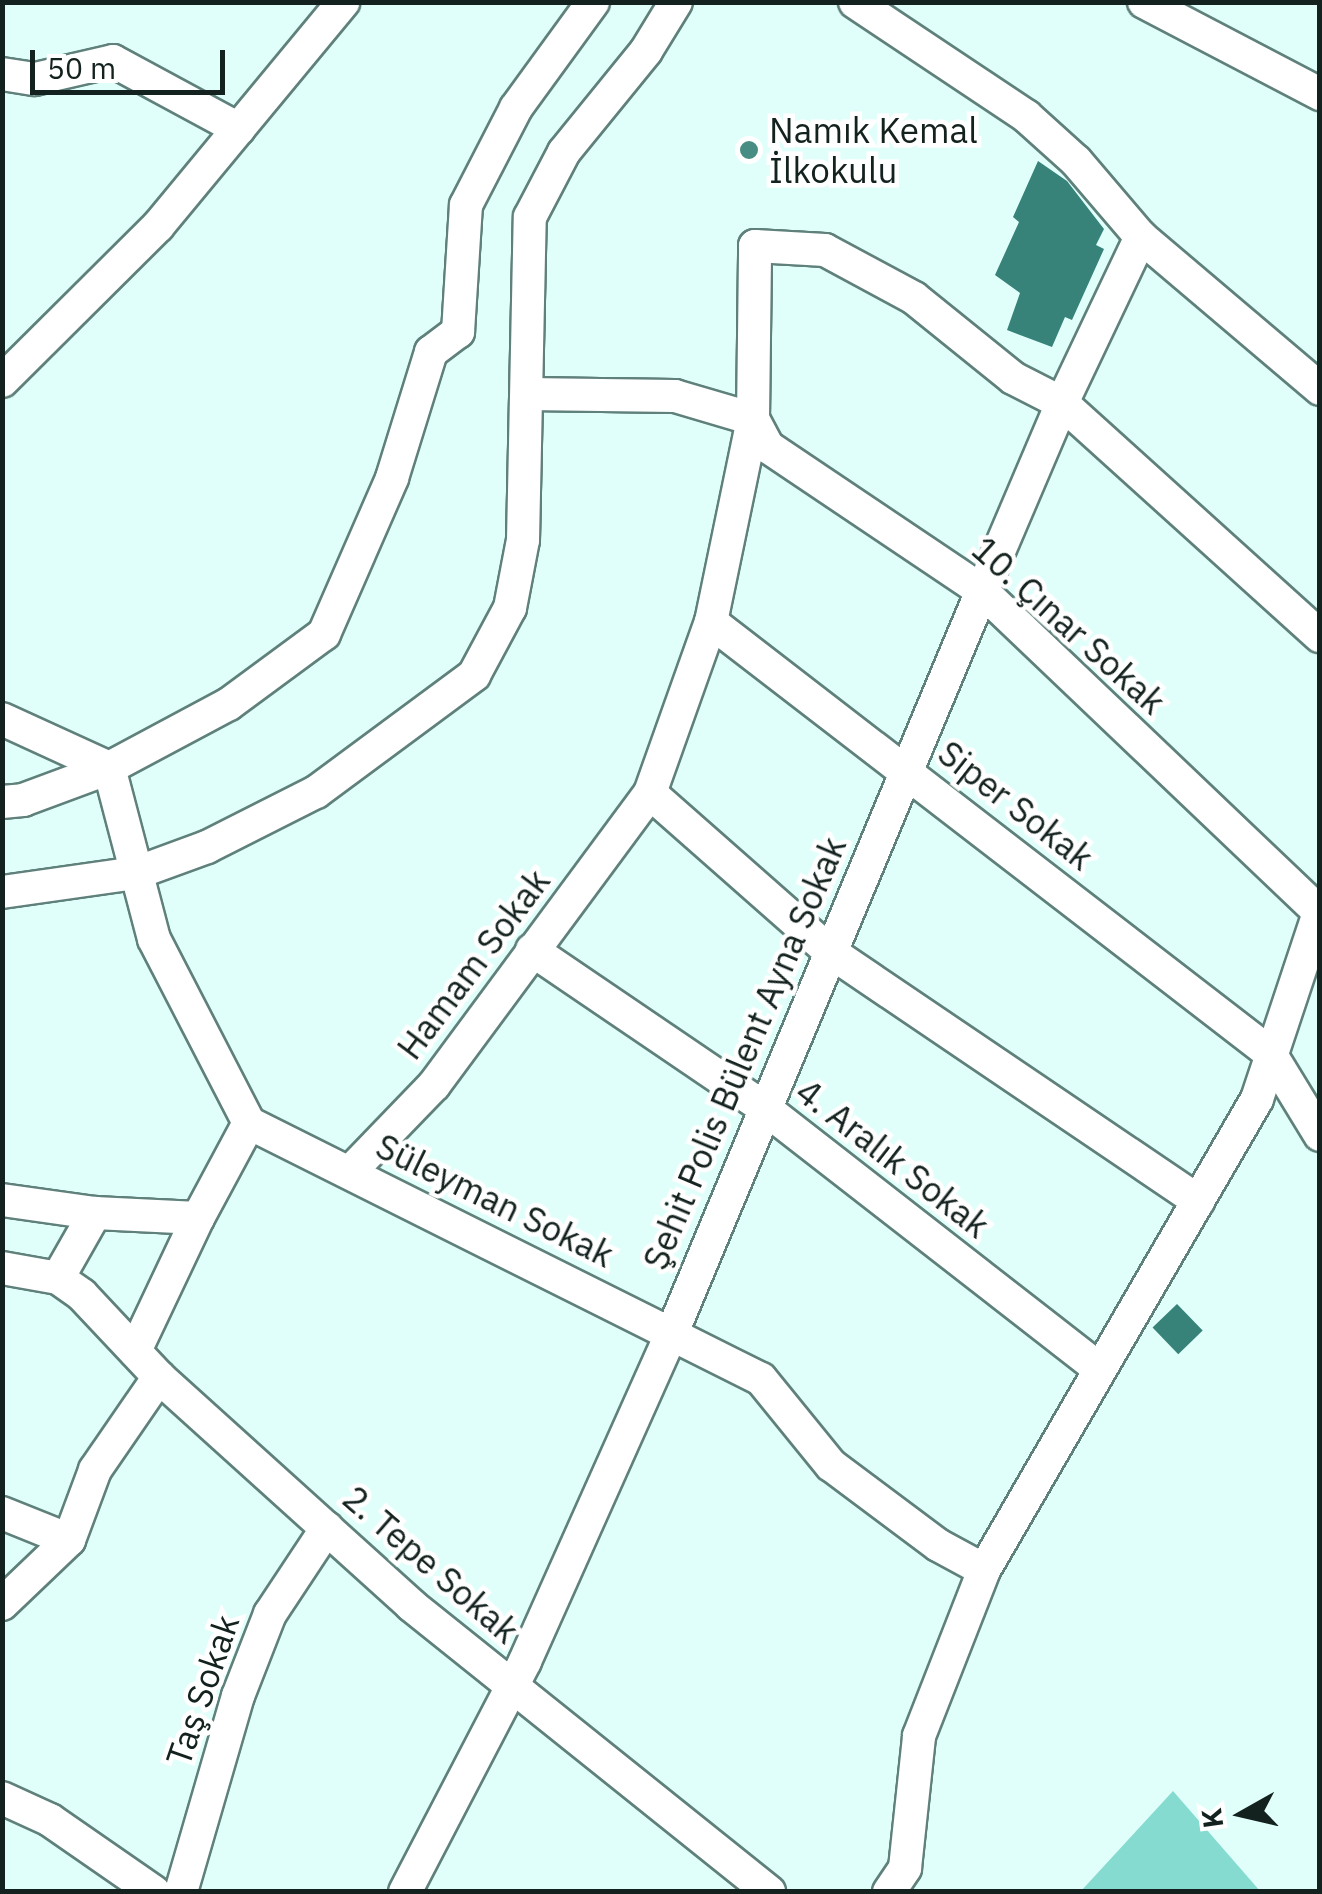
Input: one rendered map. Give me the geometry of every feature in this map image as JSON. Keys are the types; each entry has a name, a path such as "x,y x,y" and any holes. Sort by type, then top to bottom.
{"street":[{"path":"2,802 24,800 109,768 229,704 324,634 392,478 431,352 458,332 466,206 516,108 593,2"},
{"path":"2,892 136,873 207,847 316,792 474,675 510,608 523,540 530,217 564,152 646,51 676,2"},
{"path":"855,2 1026,116 1076,160 1142,237 1320,389"},
{"path":"1144,2 1320,94"},
{"path":"2,381 158,226 332,6"},
{"path":"2,74 35,79 113,61 238,129"},
{"name":"Şehit Polis Bülent Ayna Sokak","path":"405,1892 512,1686 672,1333 763,1107 1062,403 1142,237"},
{"name":"Hamam Sokak","path":"350,1172 434,1085 650,793 711,622 753,418 754,246 825,250 914,298 1012,378 1062,403"},
{"path":"526,394 675,396 753,418"},
{"path":"1062,403 1320,636"},
{"name":"10. Çınar Sokak","path":"753,418 768,447 982,591 1319,911"},
{"name":"Siper Sokak","path":"711,622 1270,1053"},
{"path":"2,720 109,768"},
{"path":"109,768 154,938 250,1123 198,1218 135,1350"},
{"path":"650,793 829,951 1198,1201"},
{"path":"890,1892 906,1868 919,1736 984,1570 1256,1099 1319,911"},
{"name":"4. Aralık Sokak","path":"532,950 763,1107 1100,1370"},
{"path":"1270,1053 1320,1135"},
{"name":"Süleyman Sokak","path":"250,1123 761,1379 831,1465 938,1545 984,1570"},
{"path":"2,1200 94,1213 198,1218"},
{"path":"2,1268 58,1278 94,1213"},
{"name":"2. Tepe Sokak","path":"58,1278 82,1295 159,1376 327,1528 512,1686 770,1892"},
{"path":"2,1604 69,1540 94,1470 159,1376"},
{"path":"2,1513 69,1540"},
{"name":"Taş Sokak","path":"181,1892 238,1696 270,1614 327,1528"},
{"path":"2,1798 50,1820 154,1892"}],"green space":[{"path":"1173,1791 1260,1891 1081,1891"}],"building":[{"path":"1038,161 1067,181 1104,229 1096,245 1104,249 1072,320 1065,317 1052,347 1007,330 1020,293 995,275 1019,222 1013,217"},
{"path":"1177,1304 1203,1331 1178,1354 1153,1328"}],"place":[{"name":"Namık Kemal İlkokulu","path":"749,150"}]}
